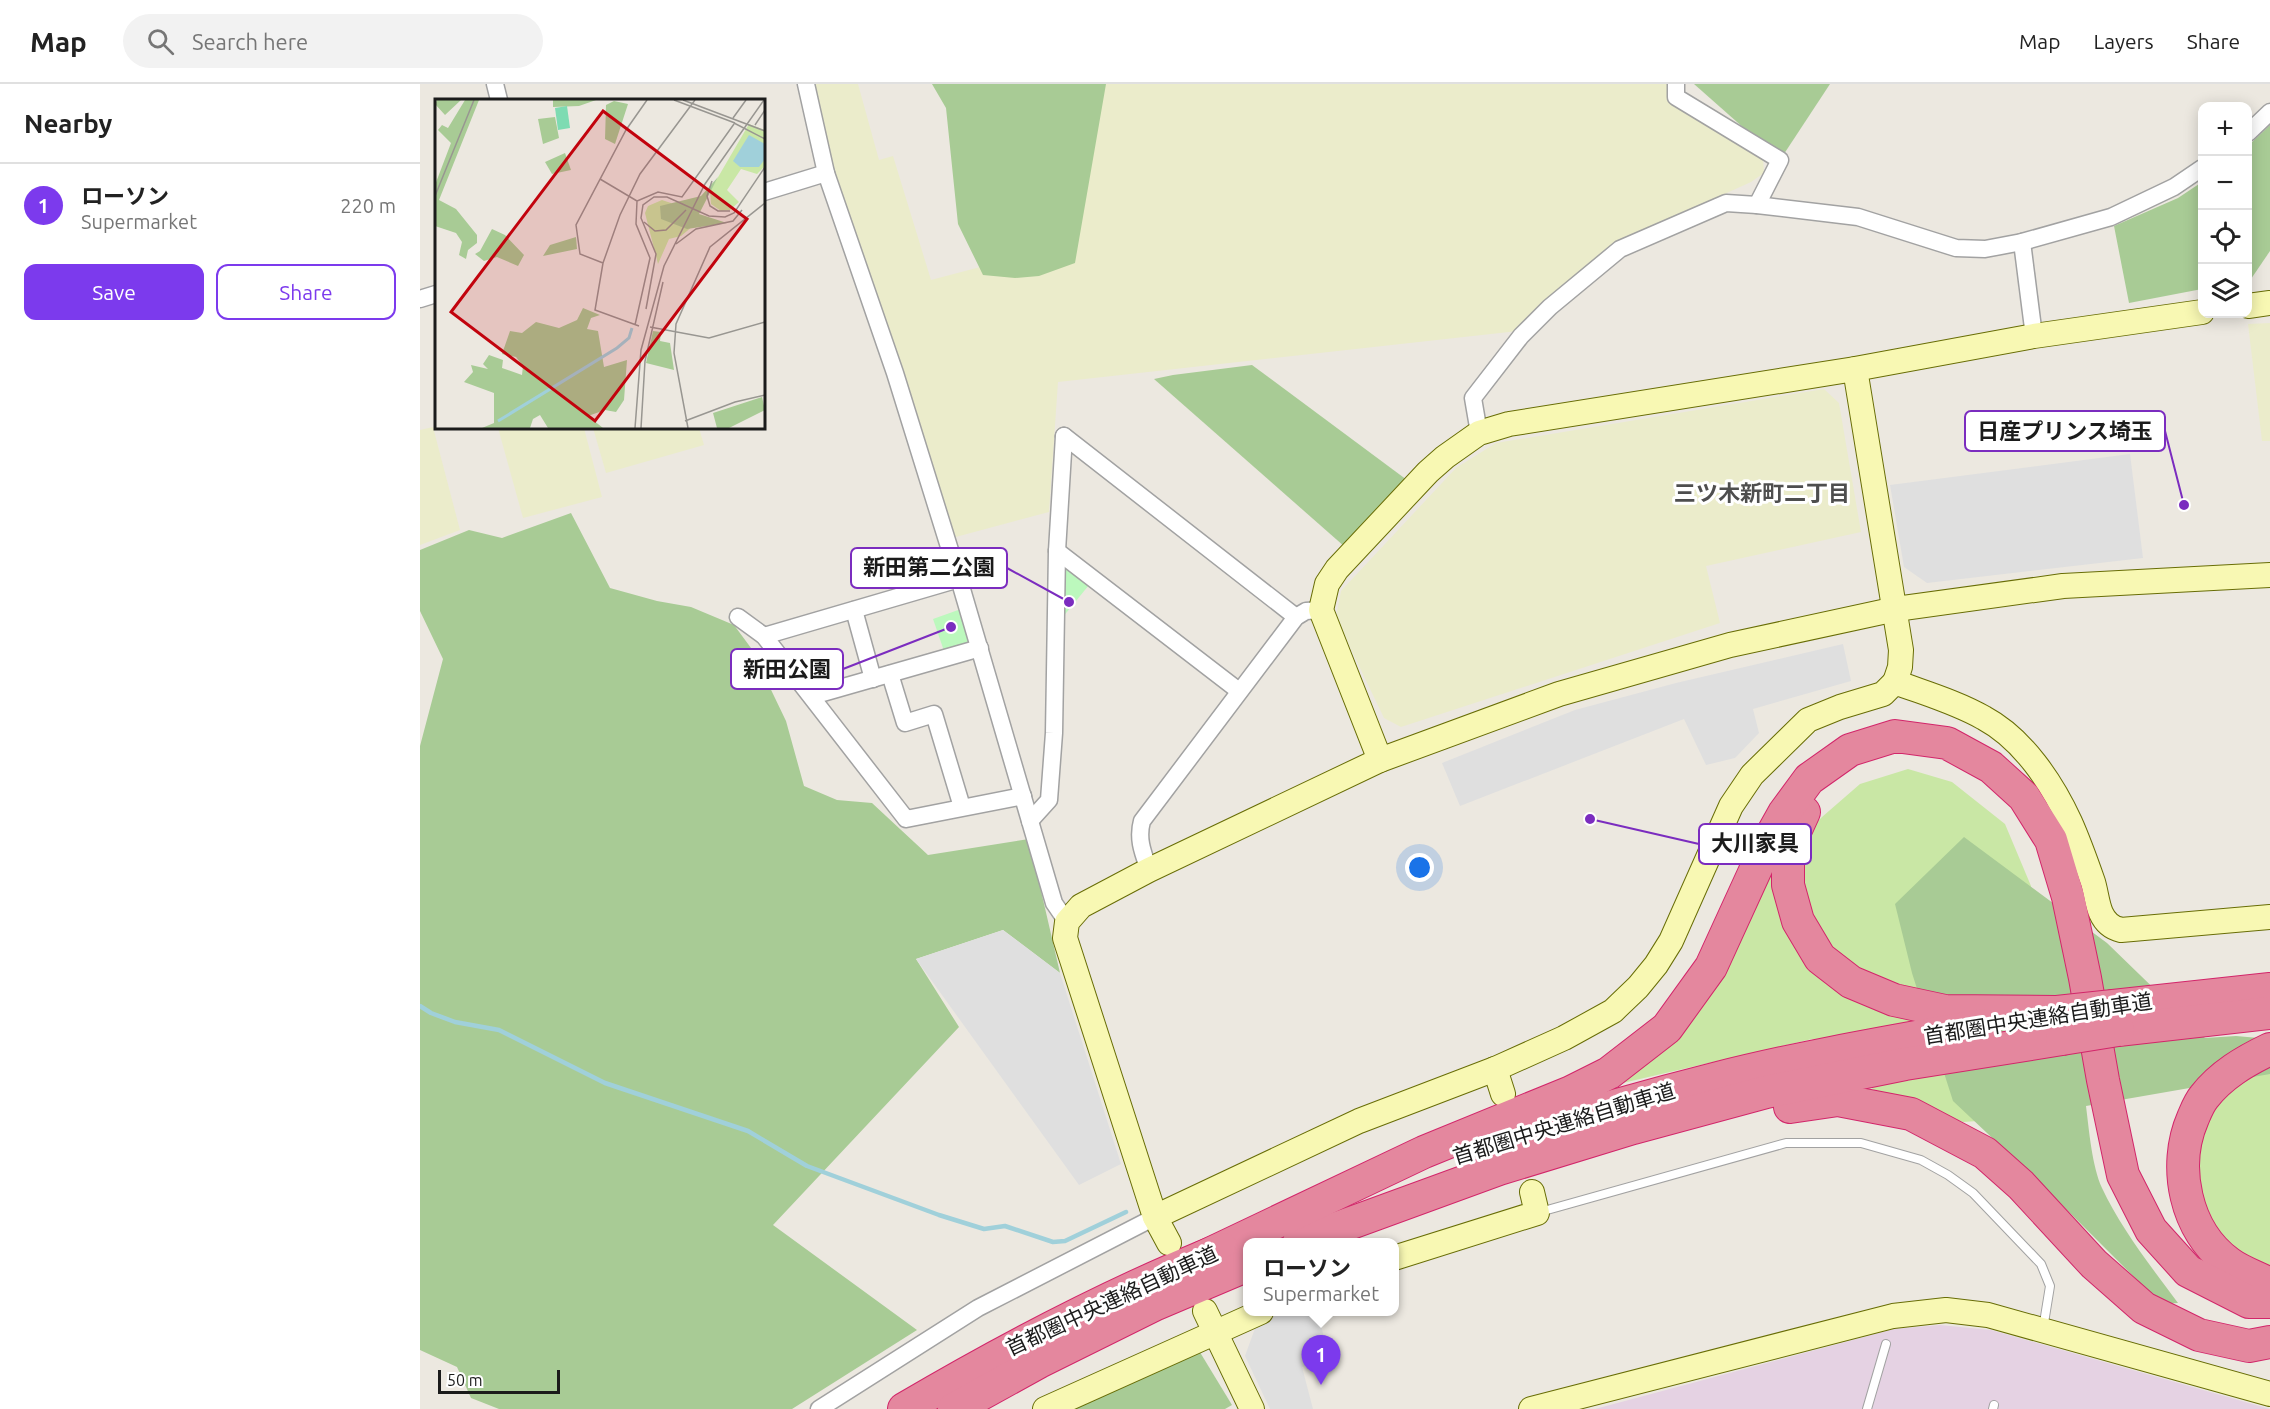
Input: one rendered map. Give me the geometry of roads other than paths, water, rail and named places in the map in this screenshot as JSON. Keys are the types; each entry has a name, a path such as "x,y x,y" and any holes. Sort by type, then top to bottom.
{"highway":[{"path":"1203,1257 1424,1152 1571,1092 1609,1073 1667,1028 1711,967 1770,838 1784,813 1809,779 1850,750 1895,736 1947,743 1991,767 2024,797 2050,840 2068,897 2123,1175 2151,1230 2188,1271 2249,1302 2270,1302"},
{"path":"2060,1025 1945,1011 1894,1000 1851,982 1820,958 1798,921 1788,885 1788,847 1805,809 1828,784 1860,764 1904,753 1947,758 1994,788 2019,817 2042,862 2067,952 2101,1143 2114,1187 2128,1216 2159,1261 2193,1289 2232,1312 2270,1325"},
{"name":"首都圏中央連絡自動車道","path":"1251,1238 1424,1169 1551,1124 1718,1078 1852,1049 2115,1018 2270,989"},
{"name":"首都圏中央連絡自動車道","path":"2115,1018 2270,1013"},
{"name":"首都圏中央連絡自動車道","path":"1310,1238 1499,1168 1633,1128 1766,1092 1905,1064 2060,1025"},
{"path":"2270,1049 2232,1069 2202,1099 2187,1131 2181,1166 2187,1202 2202,1236 2229,1263 2270,1284"},
{"path":"1633,1128 1838,1100 1911,1114 1986,1153 2021,1185 2094,1264 2144,1308 2199,1335 2249,1346 2270,1342"},
{"name":"首都圏中央連絡自動車道","path":"904,1409 1020,1344 1150,1280 1243,1241"},
{"name":"首都圏中央連絡自動車道","path":"954,1409 1039,1362 1156,1304 1243,1266"}],"street":[{"path":"495,84 499,99"},
{"path":"806,84 826,173 895,374 980,648 1054,903 1067,922"},
{"path":"1676,84 1676,97 1780,160 1757,205"},
{"path":"2252,128 2270,112"},
{"path":"1479,433 1473,398 1521,336 1550,307 1620,249 1726,203 1858,217 1956,248 1985,249 2022,242 2111,217 2174,187 2198,171"},
{"path":"765,192 826,173"},
{"path":"2022,242 2034,336"},
{"path":"420,299 435,294"},
{"path":"2252,305 2270,303"},
{"path":"1380,760 1321,610 1327,584 1337,569 1428,472 1479,433 1509,424 1855,369 2034,336 2198,313"},
{"path":"819,1409 978,1308 1155,1217 1359,1121 1495,1069 1564,1038 1613,1011 1638,987 1656,965 1671,941 1731,806 1752,775 1808,720 1840,707 1883,694 1894,682 1900,667 1901,650 1896,609 1855,369"},
{"path":"1030,821 1049,800 1054,733 1057,551 1064,436 1296,617"},
{"path":"1057,551 1239,691"},
{"path":"1169,1243 1155,1217 1065,938 1067,922 1081,906 1149,870 1380,760 1559,694 1730,645 1896,609 2063,585 2270,575"},
{"path":"764,636 959,579"},
{"path":"854,609 873,679"},
{"path":"1149,870 1141,848 1142,821 1296,617 1306,611 1321,610"},
{"path":"738,617 764,636 906,819 1023,796"},
{"path":"812,696 980,648"},
{"path":"890,674 905,723 934,714 962,807"},
{"path":"1894,682 1985,718 2012,739 2036,765 2057,796 2071,824 2102,914 2114,929 2270,917"},
{"path":"1495,1069 1503,1094"},
{"path":"1399,1256 1534,1202"},
{"path":"1531,1409 1893,1316 1946,1310 1988,1315 2043,1329 2270,1394"},
{"path":"1046,1409 1210,1321 1243,1315"},
{"path":"1210,1321 1252,1409"}],"lane":[{"path":"1534,1202 1786,1143 1861,1143 1921,1160 1948,1175 1973,1193 2042,1264 2050,1286 2043,1329"},
{"path":"1867,1409 1886,1344"}],"waterway":[{"path":"420,1006 455,1022 499,1030 605,1083 748,1131 807,1166 939,1215 984,1229 1005,1226 1053,1242 1065,1241 1126,1212"}],"place":[{"name":"日産プリンス埼玉","path":"2184,505"},
{"name":"新田第二公園","path":"1069,602"},
{"name":"新田公園","path":"951,627"},
{"name":"大川家具","path":"1590,819"},
{"name":"ローソン","path":"1321,1385"}],"district":[{"name":"三ツ木新町二丁目","path":"1762,493"}]}
